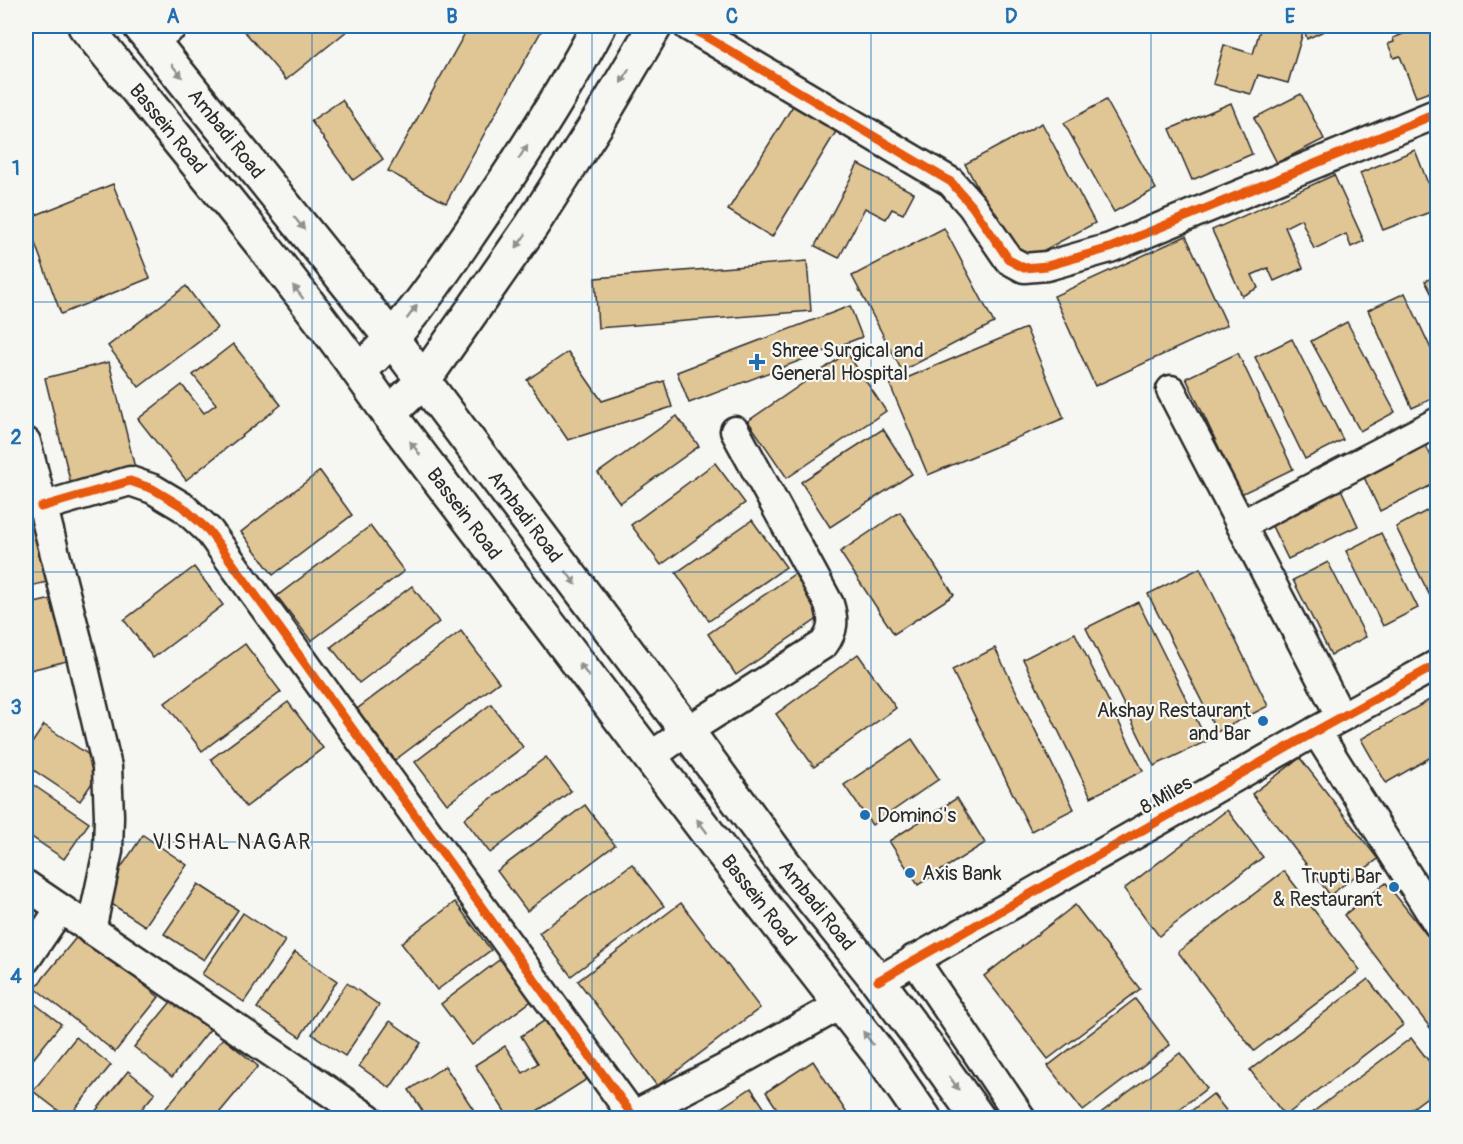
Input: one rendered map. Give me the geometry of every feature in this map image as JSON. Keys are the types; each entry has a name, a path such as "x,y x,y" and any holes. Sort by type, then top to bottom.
{"main road":[{"name":"Bassein Road","path":"85,26 233,209 359,371 389,414 650,757 842,1004 924,1119"},
{"path":"359,371 392,339 455,254 504,183 582,58 599,26"},
{"path":"389,414 423,381 532,225 603,114 655,26"},
{"name":"Ambadi Road","path":"155,30 392,339 782,861 878,981 978,1119"},
{"path":"842,1004 878,981"}],"street":[{"path":"688,26 951,182 972,206 1009,260 1024,268 1047,266 1110,248 1437,113"},
{"path":"1172,390 1341,717"},
{"path":"1241,525 1437,422"},
{"path":"650,757 824,644 832,633 833,616 830,603 735,431"},
{"path":"26,442 80,651 106,767 110,816 108,851 91,930"},
{"path":"41,507 130,482 153,489 183,507 209,531 630,1117 734,1064 842,1004"},
{"name":"8 Miles","path":"914,959 1437,664"},
{"path":"1316,731 1437,924"},
{"path":"26,885 368,1119"},
{"path":"26,959 60,909"},
{"path":"878,981 914,959 1021,1119"}],"building":[{"path":"240,26 353,26 286,80"},
{"path":"469,26 544,26 446,203 388,171"},
{"path":"1261,26 1328,26 1330,28 1307,39 1304,29 1288,83 1258,75 1251,94 1213,84 1224,45 1253,54"},
{"path":"1423,26 1438,26 1438,89 1416,97 1400,56 1394,58 1388,44 1394,42 1393,38"},
{"path":"1301,94 1324,139 1277,163 1254,118"},
{"path":"342,100 383,159 353,180 311,121"},
{"path":"1106,100 1156,189 1114,212 1064,123"},
{"path":"1231,103 1252,154 1192,180 1170,129"},
{"path":"794,104 837,130 772,237 728,210"},
{"path":"1042,123 1095,223 1018,264 965,164"},
{"path":"1415,150 1438,209 1383,230 1360,173"},
{"path":"858,164 914,193 903,214 892,209 886,219 865,208 839,258 815,246"},
{"path":"1334,175 1364,241 1351,247 1346,234 1314,249 1301,219 1285,227 1303,268 1274,281 1268,268 1252,275 1258,288 1242,296 1212,230"},
{"path":"113,184 150,278 61,314 26,219"},
{"path":"944,228 994,323 902,371 852,276"},
{"path":"1186,236 1227,325 1095,386 1054,296"},
{"path":"807,261 811,311 598,328 595,278"},
{"path":"1438,275 1438,306 1425,281"},
{"path":"186,286 217,328 139,387 108,346"},
{"path":"1405,293 1438,364 1438,396 1412,408 1368,310"},
{"path":"850,306 862,337 689,403 677,372"},
{"path":"1347,322 1395,412 1360,431 1311,341"},
{"path":"1026,328 1064,418 928,475 890,385"},
{"path":"1292,339 1343,440 1305,459 1255,357"},
{"path":"233,344 281,405 186,480 138,419 182,385 204,413 216,404 193,375"},
{"path":"568,352 602,401 664,381 672,407 568,440 527,380"},
{"path":"847,353 886,411 787,478 748,421"},
{"path":"1238,353 1293,469 1241,494 1186,378"},
{"path":"109,362 135,468 71,484 45,378"},
{"path":"677,416 699,446 620,503 598,473"},
{"path":"883,429 912,474 830,527 801,482"},
{"path":"1425,444 1438,470 1438,482 1380,511 1363,475"},
{"path":"715,463 745,503 661,565 631,525"},
{"path":"320,471 352,515 273,575 241,532"},
{"path":"26,488 51,581 26,587"},
{"path":"1341,489 1358,526 1288,559 1270,522"},
{"path":"1430,509 1438,524 1438,600 1433,602 1396,527"},
{"path":"900,512 954,595 894,634 840,552"},
{"path":"752,520 786,567 709,621 676,573"},
{"path":"370,526 404,571 311,641 277,596"},
{"path":"1381,533 1418,608 1383,626 1346,551"},
{"path":"1328,562 1366,637 1331,655 1293,580"},
{"path":"194,567 223,605 153,658 124,620"},
{"path":"1200,568 1268,706 1217,732 1148,594"},
{"path":"800,570 829,611 736,675 708,634"},
{"path":"412,586 439,622 359,683 331,647"},
{"path":"60,597 75,659 26,671 26,605"},
{"path":"1138,602 1207,741 1154,766 1086,628"},
{"path":"461,631 499,682 395,760 357,709"},
{"path":"1075,633 1143,771 1091,797 1023,659"},
{"path":"245,644 281,692 202,751 165,703"},
{"path":"995,648 1074,809 1031,831 952,670"},
{"path":"858,654 896,708 814,767 776,714"},
{"path":"1438,695 1438,753 1386,783 1361,739"},
{"path":"288,702 323,748 246,807 211,759"},
{"path":"491,704 523,747 447,804 415,762"},
{"path":"44,725 104,765 80,801 26,765 26,752"},
{"path":"912,739 939,779 872,825 844,785"},
{"path":"546,757 571,791 490,853 464,819"},
{"path":"1300,758 1378,859 1330,895 1252,794"},
{"path":"26,780 89,823 64,859 26,833"},
{"path":"957,798 985,843 918,885 889,841"},
{"path":"585,805 615,845 527,911 497,871"},
{"path":"1227,810 1263,857 1159,936 1124,889"},
{"path":"143,835 187,865 145,926 101,897"},
{"path":"632,864 664,906 571,976 539,933"},
{"path":"1284,871 1360,970 1254,1051 1178,952"},
{"path":"1386,883 1438,949 1438,1038 1344,915"},
{"path":"198,884 238,910 204,960 164,934"},
{"path":"455,902 491,950 437,990 401,943"},
{"path":"681,903 760,1008 657,1086 578,981"},
{"path":"1075,905 1140,989 1048,1059 984,976"},
{"path":"243,913 285,941 244,1002 202,974"},
{"path":"79,934 159,997 115,1052 35,988"},
{"path":"295,952 337,981 300,1037 257,1008"},
{"path":"503,957 534,999 472,1045 441,1004"},
{"path":"1368,979 1403,1025 1285,1116 1250,1070"},
{"path":"347,983 379,1005 345,1056 312,1034"},
{"path":"174,998 211,1028 172,1077 134,1047"},
{"path":"1135,999 1170,1045 1083,1111 1048,1066"},
{"path":"30,1000 61,1024 26,1068 26,1006"},
{"path":"553,1015 592,1076 526,1118 509,1118 475,1065 505,1046 523,1073 538,1063 521,1036"},
{"path":"390,1021 421,1043 390,1088 359,1066"},
{"path":"76,1037 111,1065 68,1118 33,1091"},
{"path":"223,1038 258,1066 215,1118 158,1118"},
{"path":"1411,1038 1438,1073 1438,1089 1399,1118 1305,1118"},
{"path":"1180,1053 1207,1088 1168,1118 1094,1118"},
{"path":"813,1061 850,1118 783,1118 766,1092"},
{"path":"445,1066 479,1118 427,1118 409,1090"},
{"path":"128,1071 155,1093 134,1118 90,1118"},
{"path":"751,1088 771,1118 706,1118"},
{"path":"1213,1094 1232,1118 1182,1118"}],"cycle path":[{"path":"688,26 951,182 972,206 1009,260 1024,268 1047,266 1110,248 1438,113"},
{"path":"41,507 130,481 153,489 183,507 209,531 633,1116"},
{"path":"878,981 1438,664"}],"place":[{"name":"Shree Surgical and General Hospital","path":"757,362"},
{"name":"Akshay Restaurant and Bar","path":"1263,721"},
{"name":"Domino's","path":"865,815"},
{"name":"Axis Bank","path":"910,873"},
{"name":"Trupti Bar & Restaurant","path":"1394,887"}],"district":[{"name":"VISHAL NAGAR","path":"232,842"}]}
